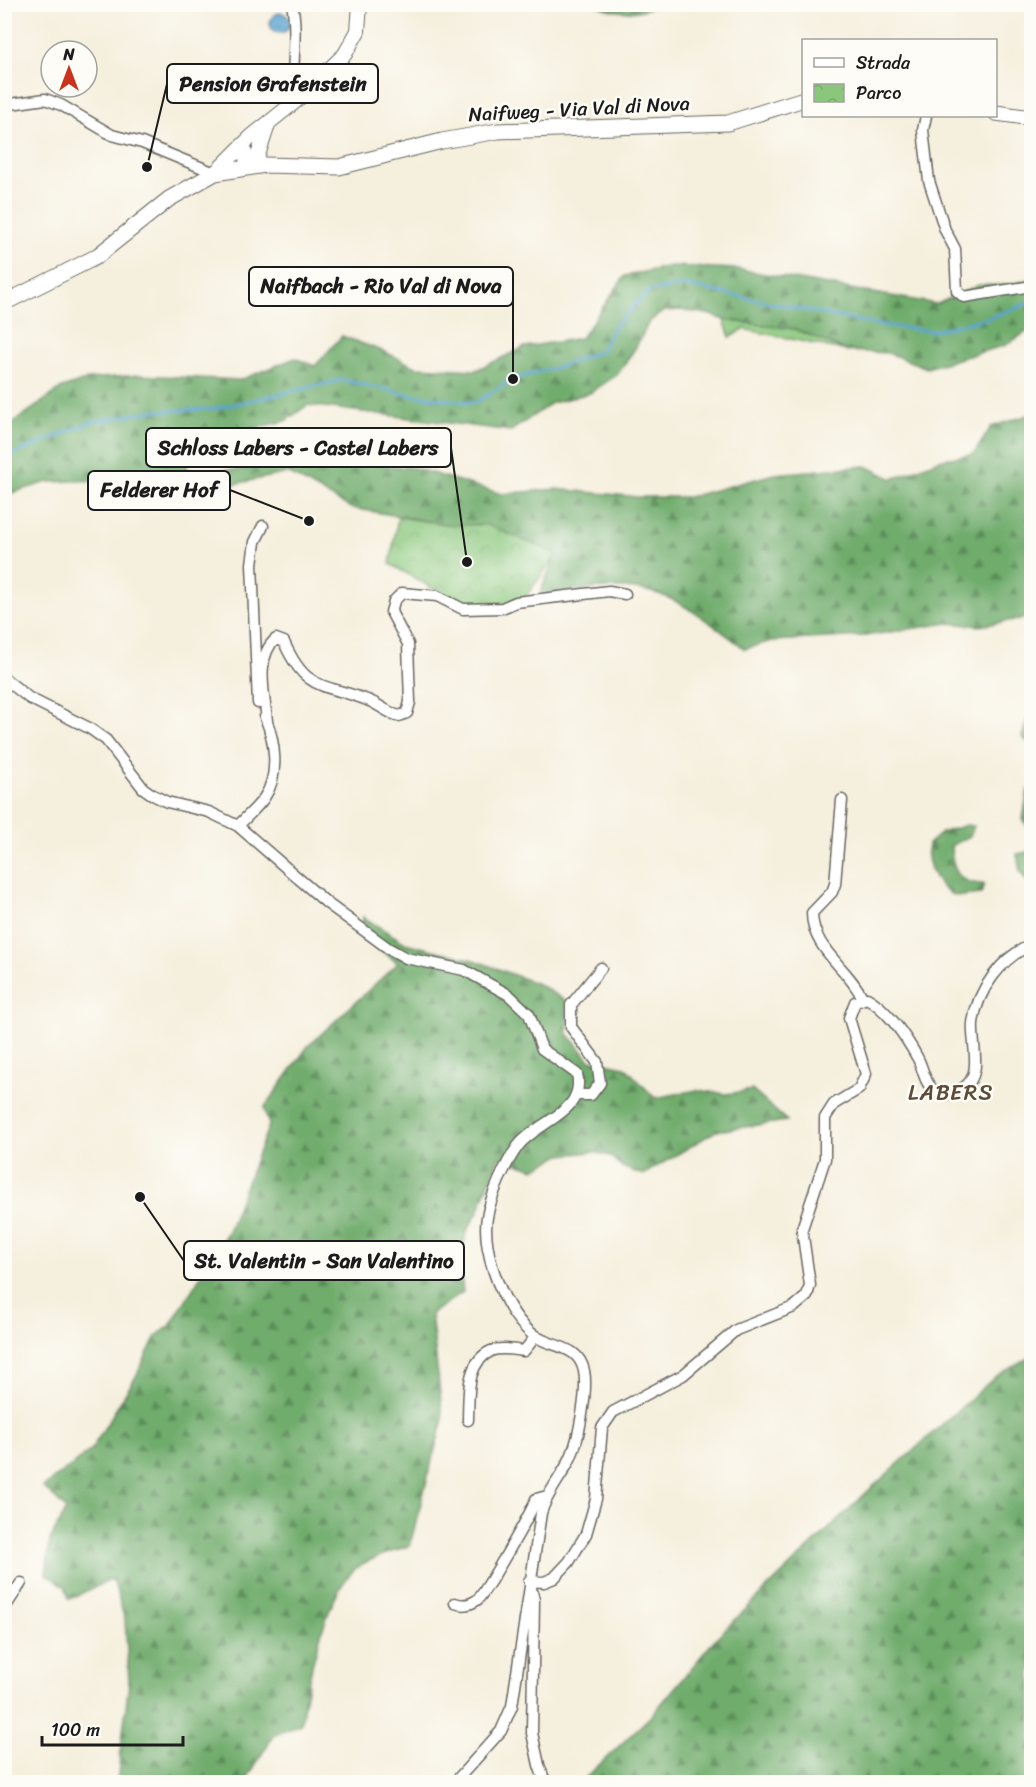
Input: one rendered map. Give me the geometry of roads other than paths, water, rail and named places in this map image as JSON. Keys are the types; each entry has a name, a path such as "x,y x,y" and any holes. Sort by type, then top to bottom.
{"main road":[{"name":"Naifweg - Via Val di Nova","path":"4,303 96,257 169,199 215,173 248,166 339,167 442,141 498,131 729,123 802,100"},
{"path":"997,113 1032,118"}],"street":[{"path":"292,4 296,39 293,88 297,101"},
{"path":"4,105 45,99 61,105 112,135 142,143 215,173 243,146 266,130 345,54 356,38 360,12"},
{"path":"926,117 923,130 929,181 945,230 955,249 957,291 964,297 1032,286"},
{"path":"266,130 265,149 282,166"},
{"path":"248,166 258,155 266,130"},
{"path":"243,146 248,166"},
{"path":"238,826 264,798 270,786 274,748 273,734 258,702 252,564 255,542 263,526"},
{"path":"267,721 262,664 267,646 276,639 284,642 299,671 319,685 378,704 390,713 399,716 407,713 410,702 408,644 391,612 394,601 402,593 437,596 463,609 472,610 502,608 516,602 609,591 625,594"},
{"path":"4,678 29,698 89,728 106,741 143,788 153,795 167,802 209,812 238,826 328,904 388,948 406,958 464,970 509,995 529,1014 542,1049 577,1074 580,1086 578,1095 571,1105 529,1134 510,1158 487,1217 486,1241 495,1274 513,1310 536,1336 569,1349 580,1361 585,1372 571,1458 547,1496 536,1533 512,1706 501,1731 455,1782"},
{"path":"842,800 835,884 832,892 812,913 812,920 825,950 857,986 863,999"},
{"path":"529,1581 544,1582 554,1578 569,1562 586,1534 596,1498 602,1428 613,1412 683,1375 736,1330 794,1307 807,1296 810,1285 802,1229 825,1159 825,1118 834,1104 859,1089 866,1074 849,1017 855,1002 867,998 880,1005 917,1057 928,1084 936,1092 947,1094 961,1089 971,1080 975,1066 974,1020 982,996 1001,965 1016,952 1032,945"},
{"path":"578,1095 591,1095 600,1083 597,1062 571,1027 571,1005 601,968"},
{"path":"468,1420 470,1378 482,1359 491,1351 500,1349 525,1351 536,1336"},
{"path":"455,1603 471,1604 483,1594 509,1546 532,1511 536,1499 547,1496"},
{"path":"529,1581 534,1600 532,1733 545,1782"},
{"path":"4,1609 21,1583"}],"water":[{"path":"280,13 287,16 290,23 287,30 280,33 273,30 270,23 273,16"}],"waterway":[{"path":"4,458 91,422 153,411 213,409 342,380 411,395 475,403 513,379 561,366 601,351 615,325 648,292 684,285 873,324 932,331 988,318 1032,302"}],"place":[{"name":"Pension Grafenstein","path":"147,167"},
{"name":"Naifbach - Rio Val di Nova","path":"513,379"},
{"name":"Felderer Hof","path":"309,521"},
{"name":"Schloss Labers - Castel Labers","path":"467,562"},
{"name":"St. Valentin - San Valentino","path":"140,1197"}],"district":[{"name":"LABERS","path":"951,1092"}]}
